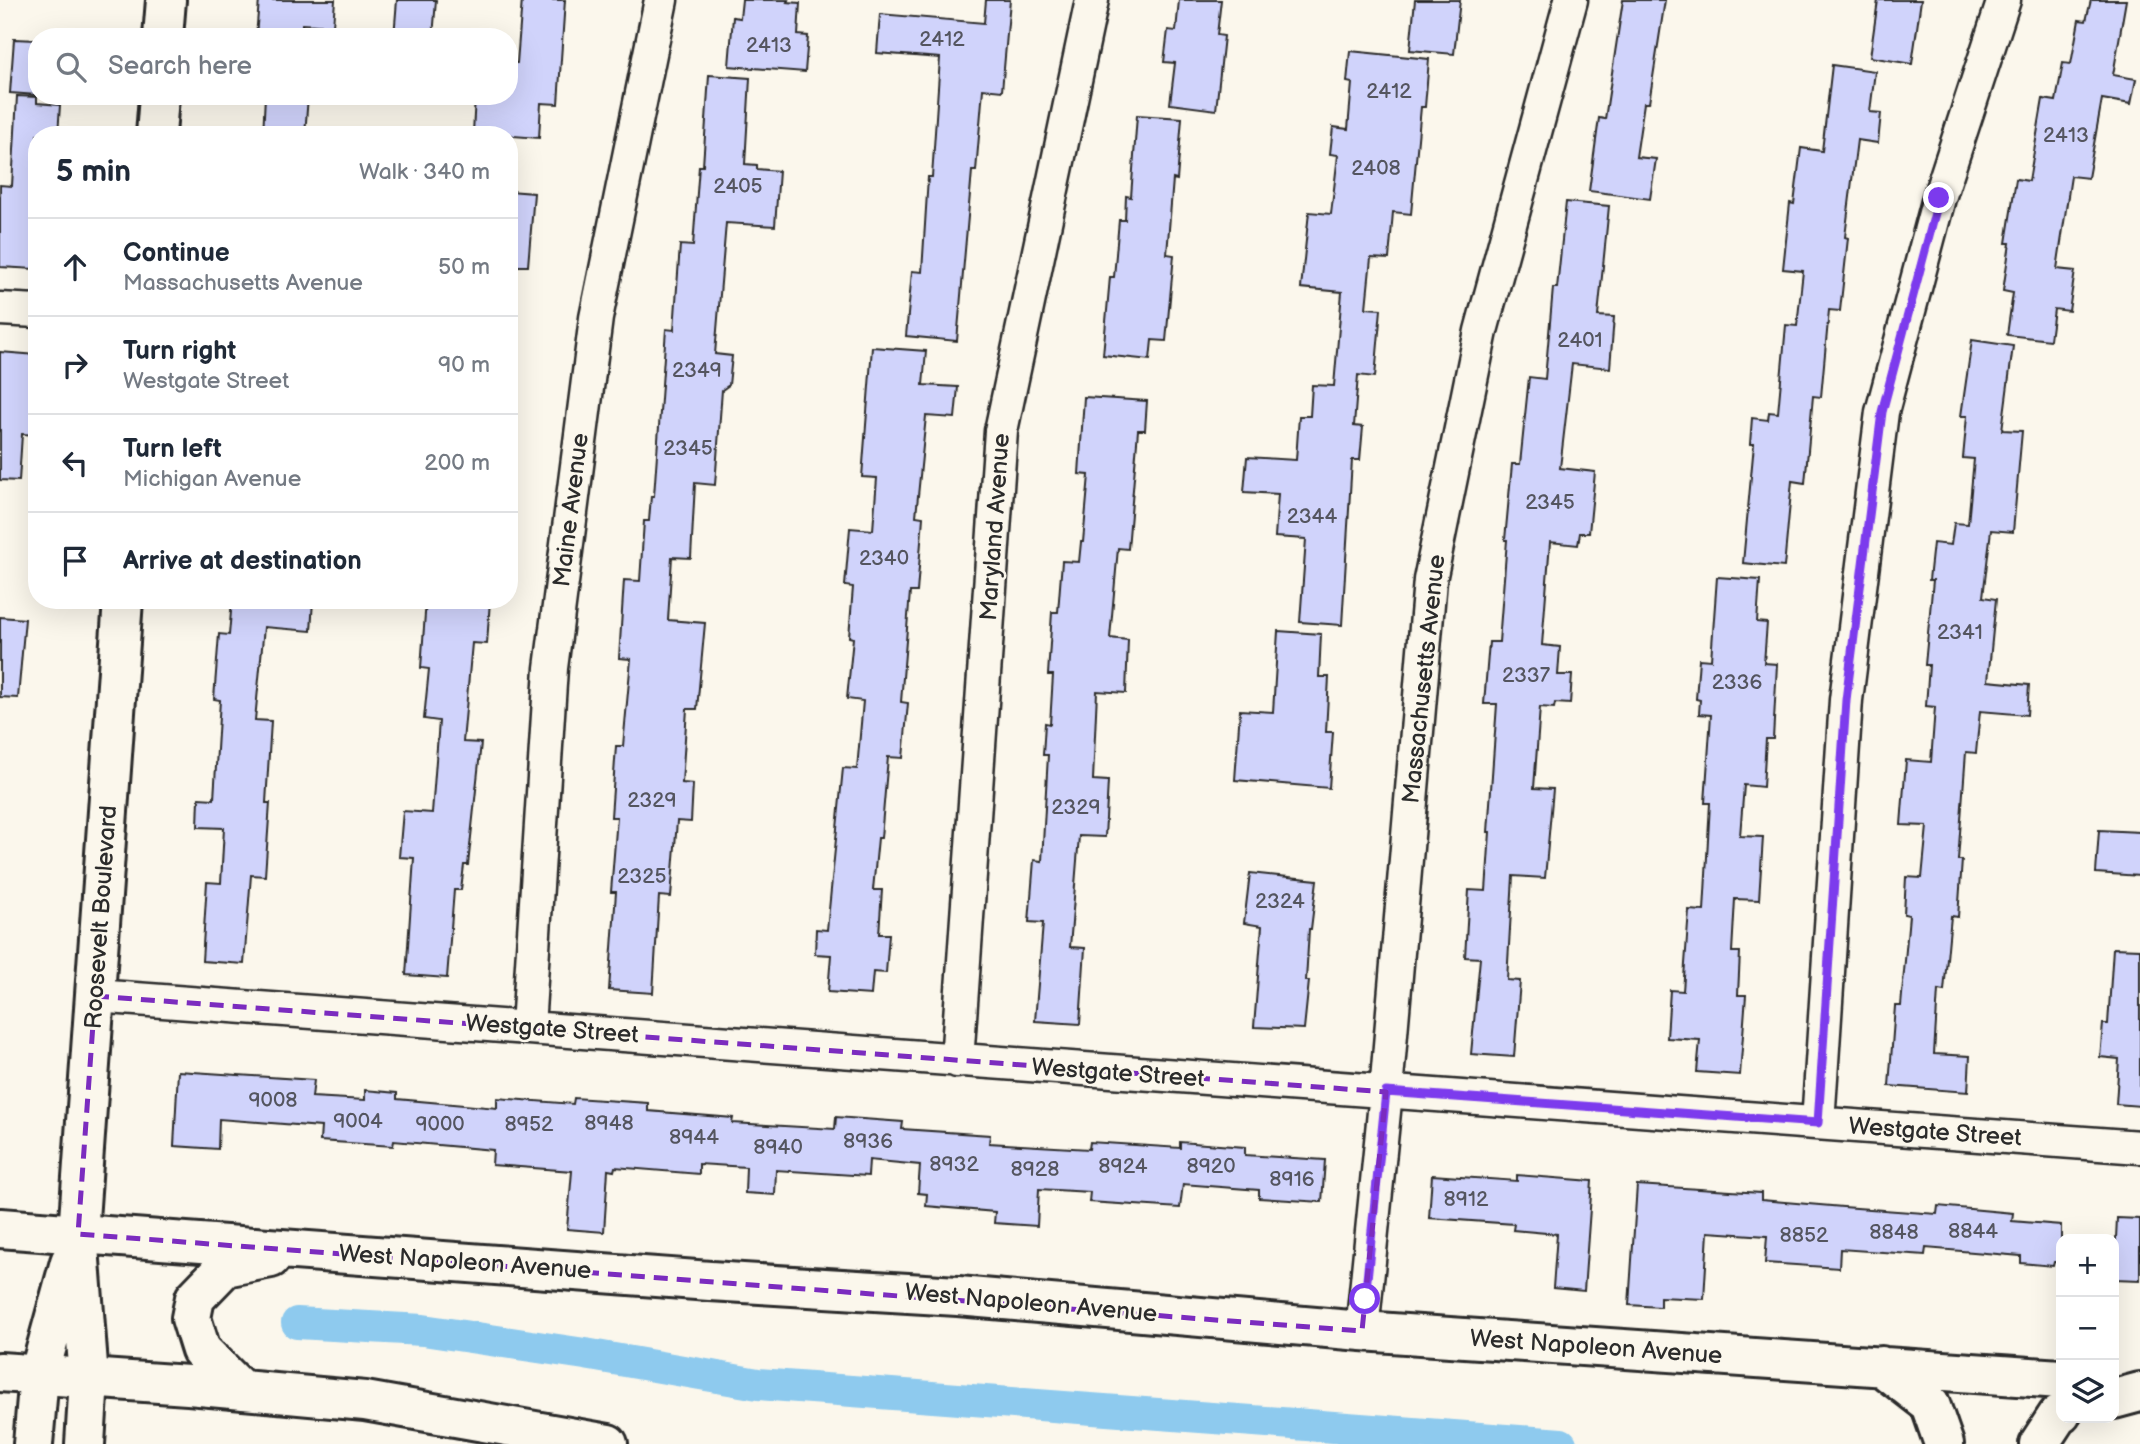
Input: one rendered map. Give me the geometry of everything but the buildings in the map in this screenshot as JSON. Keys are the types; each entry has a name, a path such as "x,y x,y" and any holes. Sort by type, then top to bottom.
{"main road":[{"path":"164,28 166,0"},
{"path":"157,126 158,105"},
{"name":"Roosevelt Boulevard","path":"85,1444 89,1379 78,1234 122,609"},
{"name":"West Napoleon Avenue","path":"0,1228 710,1281 972,1297 1362,1331 2056,1379"},
{"name":"Roosevelt Boulevard","path":"33,1444 39,1375 78,1234"},
{"path":"241,1390 201,1350 191,1318 195,1298 225,1267 310,1251"},
{"path":"1881,1366 1930,1404 1944,1444"},
{"path":"0,1372 365,1401 498,1435 526,1428 608,1444"},
{"path":"2119,1383 2140,1385"},
{"path":"2119,1398 2140,1392"},
{"path":"2039,1444 2056,1418"}],"street":[{"name":"Maine Avenue","path":"528,1027 551,668 596,318 661,0"},
{"name":"Maryland Avenue","path":"957,1061 1001,431 1092,0"},
{"name":"Massachusetts Avenue","path":"1362,1331 1386,1092 1430,580 1481,331 1571,0"},
{"path":"1818,1123 1846,700 1882,412 1939,198 2004,0"},
{"path":"0,309 28,311"},
{"name":"Westgate Street","path":"95,996 2140,1147"}],"highlighted area":[{"path":"95,996 1386,1092 1362,1331 78,1234"}],"waterway":[{"path":"297,1323 423,1330 758,1384 1561,1444"}],"route":[{"path":"1365,1299 1386,1092 1818,1123 1846,700 1882,412 1939,198"}]}
